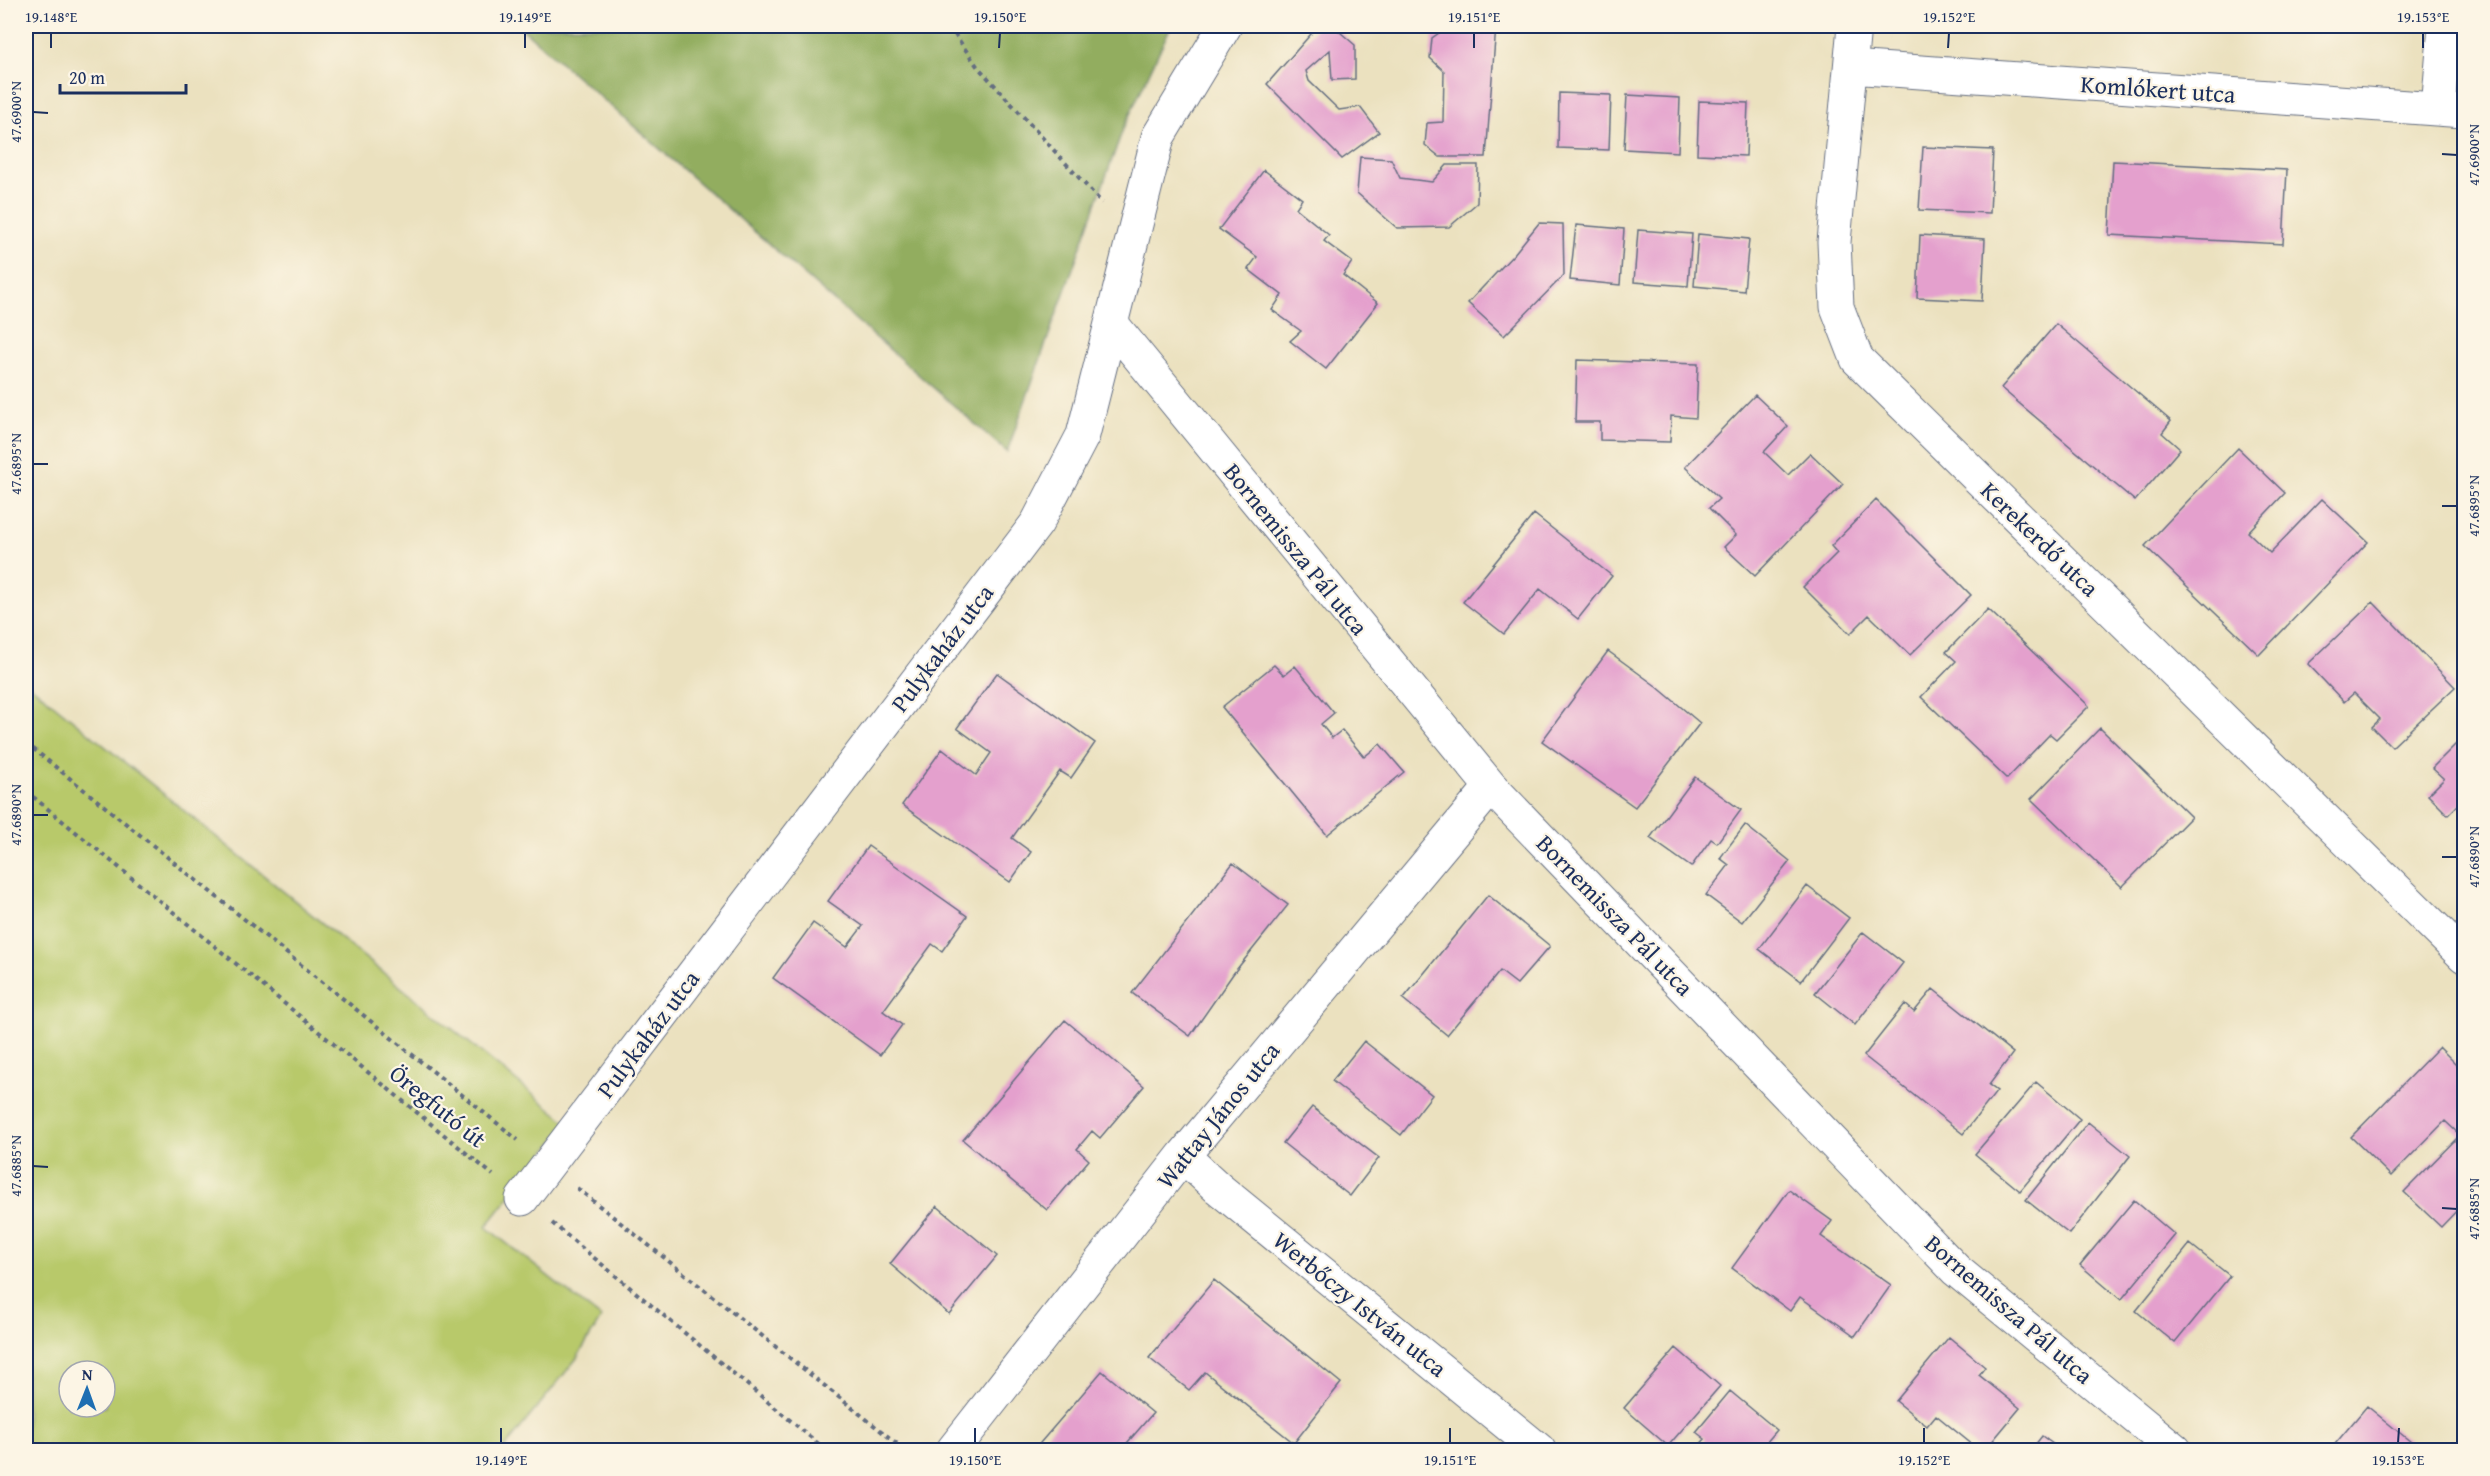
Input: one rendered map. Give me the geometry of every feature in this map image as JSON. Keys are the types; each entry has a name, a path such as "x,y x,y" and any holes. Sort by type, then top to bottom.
{"street":[{"name":"Pulykaház utca","path":"522,1199 1037,524 1083,435 1158,137 1225,26"},
{"name":"Kerekerdő utca","path":"1854,26 1834,242 1837,307 1857,359 2464,956"},
{"path":"2445,26 2451,110"},
{"name":"Komlókert utca","path":"1851,67 2451,110"},
{"name":"Bornemissza Pál utca","path":"1112,324 1491,787 1956,1270 2175,1450"},
{"name":"Wattay János utca","path":"953,1450 1183,1156 1491,787"},
{"name":"Werbőczy István utca","path":"1183,1156 1218,1188 1539,1450"}],"path":[{"path":"949,26 977,66 1133,237"},
{"path":"26,743 905,1450"},
{"name":"Öregfutó út","path":"26,791 826,1450"}],"green space":[{"path":"519,26 1171,26 1123,129 1007,452"},
{"path":"26,682 568,1123 486,1227 601,1318 577,1358 503,1450 26,1450"}],"building":[{"path":"1318,26 1333,26 1355,45 1355,79 1332,80 1330,50 1306,71 1309,81 1339,110 1360,107 1379,132 1342,159 1267,84"},
{"path":"1449,26 1496,26 1486,157 1440,157 1425,145 1427,123 1443,122 1444,71 1430,58 1432,38"},
{"path":"1559,93 1611,95 1609,150 1558,148"},
{"path":"1627,95 1680,98 1678,152 1624,149"},
{"path":"1699,101 1748,103 1746,156 1697,154"},
{"path":"1923,147 1993,150 1990,213 1919,210"},
{"path":"1360,157 1391,159 1400,178 1432,182 1447,165 1478,165 1477,203 1449,227 1397,228 1357,193"},
{"path":"2113,161 2287,170 2283,244 2109,235"},
{"path":"1264,170 1302,199 1296,208 1329,235 1324,241 1352,262 1343,275 1378,303 1326,369 1290,341 1301,331 1272,310 1282,295 1248,269 1257,257 1219,229"},
{"path":"1539,223 1563,224 1564,275 1504,336 1468,303 1514,254"},
{"path":"1576,225 1624,229 1620,285 1570,280"},
{"path":"1638,230 1692,234 1688,286 1634,282"},
{"path":"1698,234 1749,239 1744,291 1694,286"},
{"path":"1920,235 1985,239 1982,301 1917,298"},
{"path":"2056,324 2171,421 2162,433 2180,449 2135,501 2001,388"},
{"path":"1577,360 1698,364 1696,418 1671,416 1670,442 1600,440 1600,422 1575,422"},
{"path":"1755,395 1788,426 1764,452 1788,475 1810,453 1843,484 1755,576 1724,547 1736,535 1709,508 1719,499 1685,467"},
{"path":"2238,448 2285,493 2248,532 2270,553 2322,499 2368,542 2259,655 2145,546"},
{"path":"1876,500 1971,595 1910,655 1869,615 1850,634 1803,587 1837,553 1831,546"},
{"path":"1534,514 1612,576 1578,619 1540,589 1504,634 1463,602"},
{"path":"2373,602 2455,687 2392,747 2372,727 2380,719 2354,693 2344,702 2308,664"},
{"path":"1988,609 2089,706 2056,739 2050,734 2007,779 1921,697 1956,661 1946,652"},
{"path":"1608,651 1656,686 1700,723 1635,807 1542,741"},
{"path":"1274,665 1284,675 1295,666 1334,713 1321,724 1332,738 1342,730 1364,757 1380,744 1404,772 1327,835 1222,707"},
{"path":"997,673 1095,743 1071,778 1060,771 1012,838 1031,852 1010,882 902,805 942,749 976,775 991,753 957,728"},
{"path":"2100,728 2191,817 2122,887 2031,799"},
{"path":"2463,737 2464,811 2458,805 2448,815 2428,795 2444,779 2432,768"},
{"path":"1695,777 1741,810 1717,843 1711,839 1691,867 1650,838"},
{"path":"1745,825 1790,861 1742,922 1706,895 1729,865 1720,858"},
{"path":"868,846 967,916 942,951 932,944 883,1011 902,1025 880,1055 773,978 813,923 847,947 863,926 828,901"},
{"path":"1233,863 1288,905 1233,974 1190,1036 1132,993"},
{"path":"1807,886 1849,918 1801,981 1759,949"},
{"path":"1488,895 1550,946 1517,984 1500,971 1447,1035 1403,999"},
{"path":"1863,932 1903,963 1855,1025 1815,993"},
{"path":"1933,989 2013,1053 1989,1085 1997,1091 1963,1134 1864,1056 1905,1004 1914,1012"},
{"path":"1065,1020 1144,1086 1100,1138 1092,1131 1077,1149 1089,1160 1047,1210 963,1140"},
{"path":"1364,1041 1432,1095 1401,1135 1332,1081"},
{"path":"2439,1047 2464,1072 2464,1203 2441,1227 2404,1192 2460,1135 2445,1121 2391,1176 2351,1137"},
{"path":"2036,1082 2080,1119 2020,1191 1975,1154"},
{"path":"1312,1107 1379,1158 1350,1196 1283,1143"},
{"path":"2088,1122 2130,1156 2069,1234 2026,1200"},
{"path":"1789,1190 1832,1221 1821,1236 1891,1285 1855,1336 1800,1297 1790,1311 1732,1268"},
{"path":"2134,1200 2175,1235 2121,1300 2080,1265"},
{"path":"937,1206 997,1256 949,1314 890,1264"},
{"path":"2190,1244 2230,1276 2175,1343 2136,1311"},
{"path":"1214,1280 1341,1383 1294,1443 1205,1372 1189,1390 1149,1358"},
{"path":"1949,1337 1985,1367 1979,1375 2020,1408 1985,1450 1979,1450 1936,1415 1927,1426 1896,1401"},
{"path":"1676,1348 1720,1386 1668,1446 1624,1408"},
{"path":"1102,1371 1153,1413 1121,1450 1034,1450"},
{"path":"1730,1391 1777,1430 1760,1450 1695,1450 1705,1439 1696,1432"},
{"path":"2367,1406 2411,1442 2404,1450 2330,1450"},
{"path":"2042,1436 2061,1450 2031,1450"}]}
